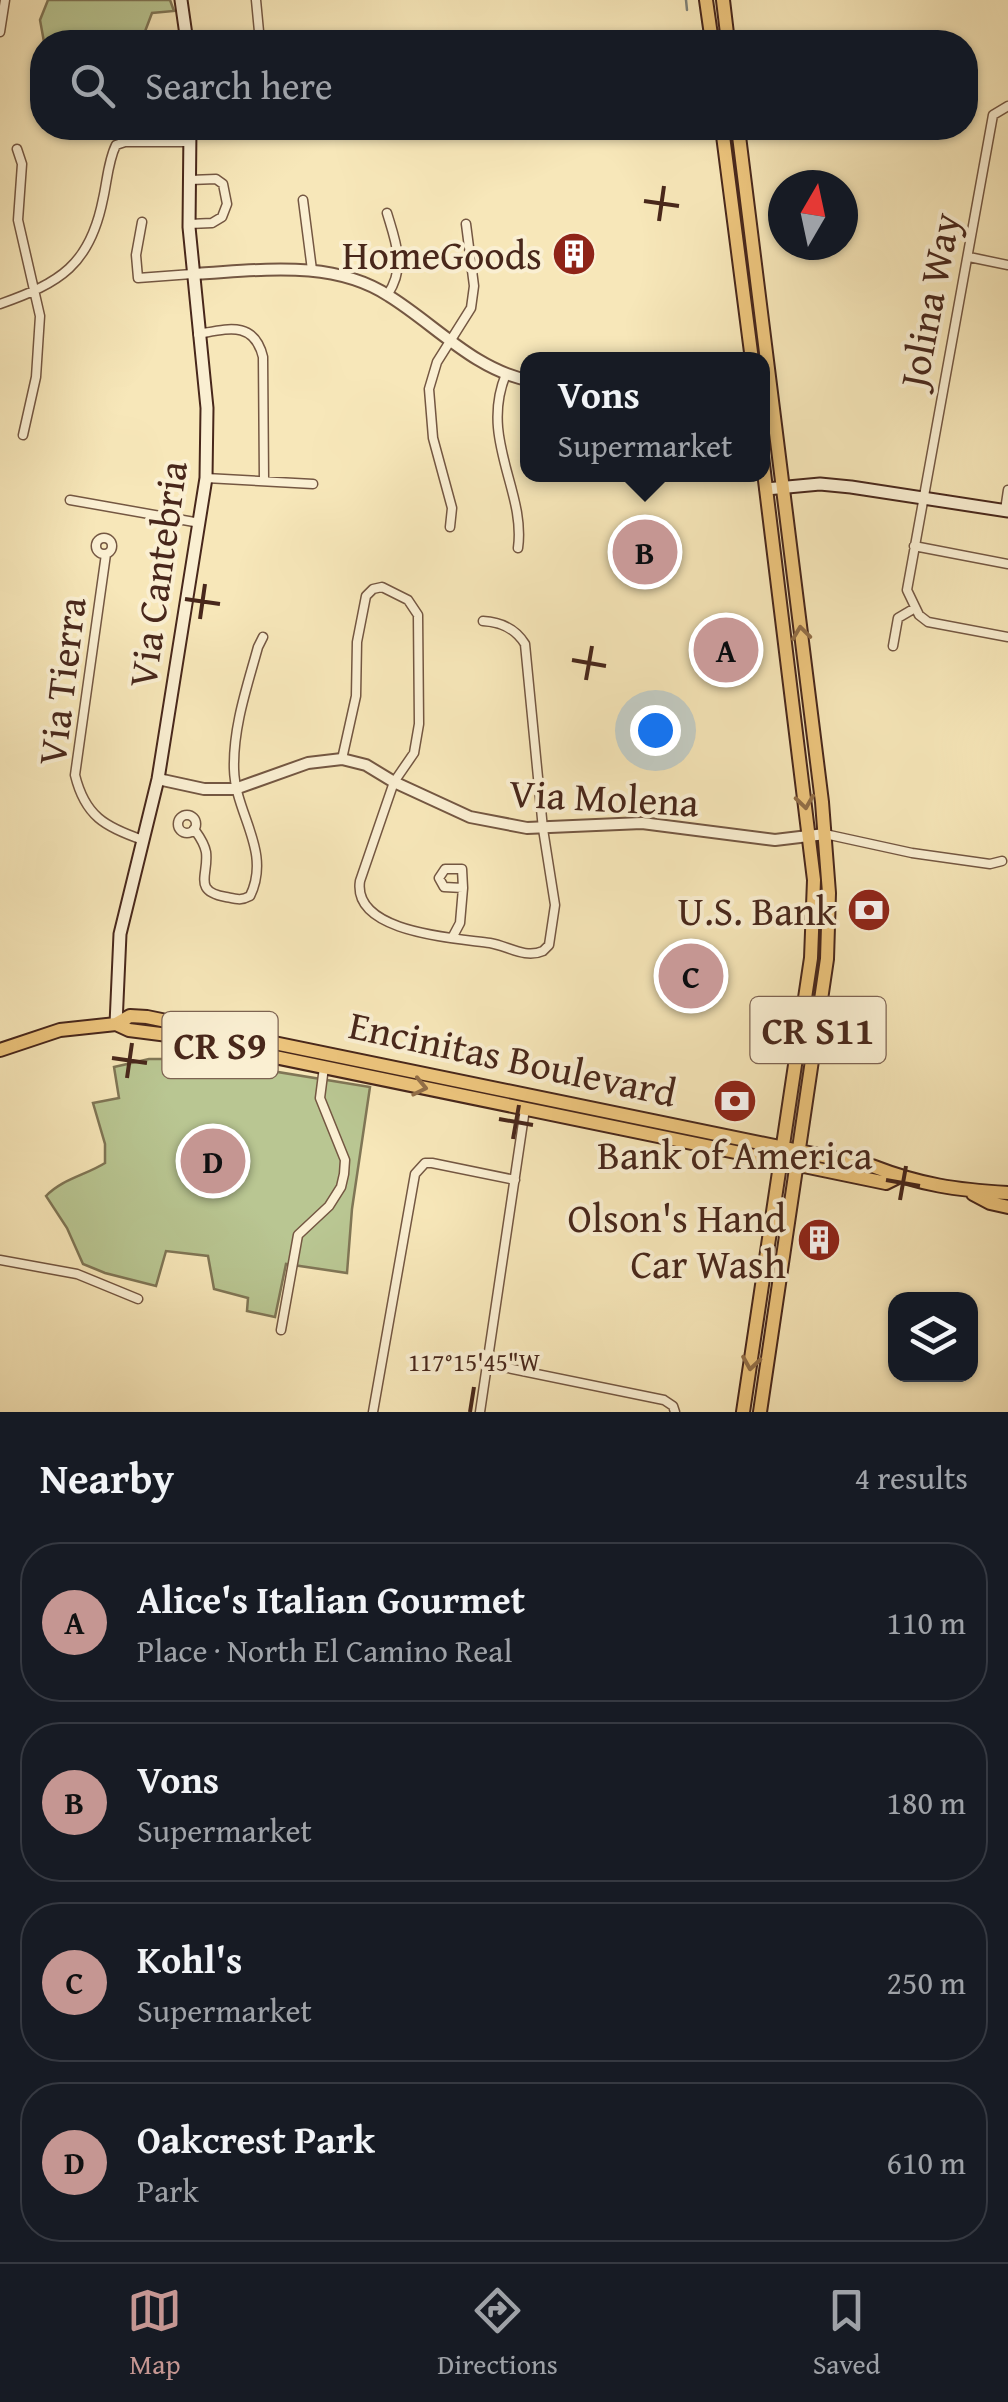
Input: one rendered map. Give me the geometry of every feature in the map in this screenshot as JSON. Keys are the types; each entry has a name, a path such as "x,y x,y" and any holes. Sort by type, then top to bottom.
{"main road":[{"path":"181,0 185,30"},
{"path":"706,0 710,30"},
{"path":"722,0 726,30"},
{"name":"CR S11","path":"723,140 757,352"},
{"name":"CR S11","path":"739,140 758,352"},
{"name":"Via Cantebria","path":"116,1024 120,934 158,779 206,478 207,408 189,224 190,142"},
{"path":"730,200 736,206 743,240 752,252"},
{"name":"CR S11","path":"770,421 783,488 830,893 821,1002 798,1158"},
{"name":"CR S11","path":"765,482 813,869 811,958 782,1154"},
{"path":"766,489 820,484 1006,510"},
{"path":"788,673 798,682 806,726 814,737"},
{"path":"813,869 818,881 817,928 827,939"},
{"path":"811,958 816,964 813,997 821,1002"},
{"name":"Encinitas Boulevard","path":"0,1050 60,1030 147,1016 325,1060 526,1102 646,1118 798,1158 872,1166 896,1178 970,1193 1008,1194"},
{"name":"Encinitas Boulevard","path":"526,1102 590,1122 782,1154"},
{"path":"590,1122 595,1115 628,1122 646,1118"},
{"path":"743,1412 782,1154"},
{"path":"760,1412 798,1158"},
{"name":"Encinitas Boulevard","path":"970,1193 1008,1207"},
{"path":"765,1268 770,1279 768,1316 773,1323"}],"street":[{"path":"0,32 5,0"},
{"path":"256,0 259,30"},
{"name":"Jolina Way","path":"915,608 908,590 950,338 993,114 1008,106"},
{"path":"0,304 35,292 77,263 99,220 116,146 125,142 190,142"},
{"path":"18,149 22,164 18,220 40,316 36,377 23,435"},
{"path":"189,224 212,223 222,218 227,204 223,184 216,179 190,180"},
{"path":"303,200 312,270"},
{"path":"387,212 400,263 396,282 388,294"},
{"path":"142,222 136,254 138,278 312,270 350,278 388,294 452,340 506,374 520,378"},
{"path":"450,527 452,508 433,438 429,389 437,362 467,318 474,298 466,224"},
{"path":"968,256 1008,265"},
{"path":"198,334 238,329 260,344 264,480"},
{"path":"506,374 498,432 502,465 521,528 518,548"},
{"path":"206,478 314,484"},
{"path":"1006,510 1008,490"},
{"path":"70,500 200,524"},
{"path":"914,546 1008,564"},
{"name":"Via Tierra","path":"106,554 75,775 80,796 95,816 118,832 143,840"},
{"path":"158,779 204,789 234,789 308,763 342,759 356,696 356,642 366,596 373,588 385,589 408,600 418,615 419,724 414,753 394,782 359,890 368,908 395,927 496,944 534,955 549,944 555,905 542,829 525,644 509,628 482,621"},
{"path":"893,646 898,618 915,608 928,622 938,626 1008,637"},
{"path":"194,829 207,856 203,883 206,890 240,900 250,896 258,854 234,789 235,735 263,637"},
{"name":"Via Molena","path":"342,759 366,764 394,782 470,817 542,829 642,824 775,840 825,834"},
{"path":"825,834 912,853 990,864 1002,860"},
{"path":"452,938 460,922 463,888"},
{"name":"Encinitas Boulevard","path":"281,1330 298,1235 329,1206 344,1174 345,1160 320,1098 325,1060"},
{"path":"480,1412 526,1102"},
{"path":"373,1412 415,1174 425,1163 432,1163 515,1180"},
{"path":"0,1260 78,1274 138,1299"},
{"path":"488,1364 664,1400 674,1409"}],"green space":[{"path":"48,0 170,0 174,11 152,13 146,30 42,30 40,20"},
{"path":"149,1059 198,1059 370,1087 347,1273 286,1264 275,1317 247,1311 248,1298 214,1289 208,1256 166,1251 156,1286 83,1264 67,1228 46,1196 59,1185 105,1163 105,1144 93,1103 119,1098 114,1067"}],"waterway":[{"path":"686,0 687,10"}],"place":[{"name":"HomeGoods","path":"574,254"},
{"name":"Vons","path":"645,552"},
{"name":"Alice's Italian Gourmet","path":"726,650"},
{"name":"U.S. Bank","path":"869,910"},
{"name":"Kohl's","path":"691,976"},
{"name":"Bank of America","path":"735,1101"},
{"name":"Oakcrest Park","path":"213,1161"},
{"name":"Olson's Hand Car Wash","path":"819,1240"}]}
